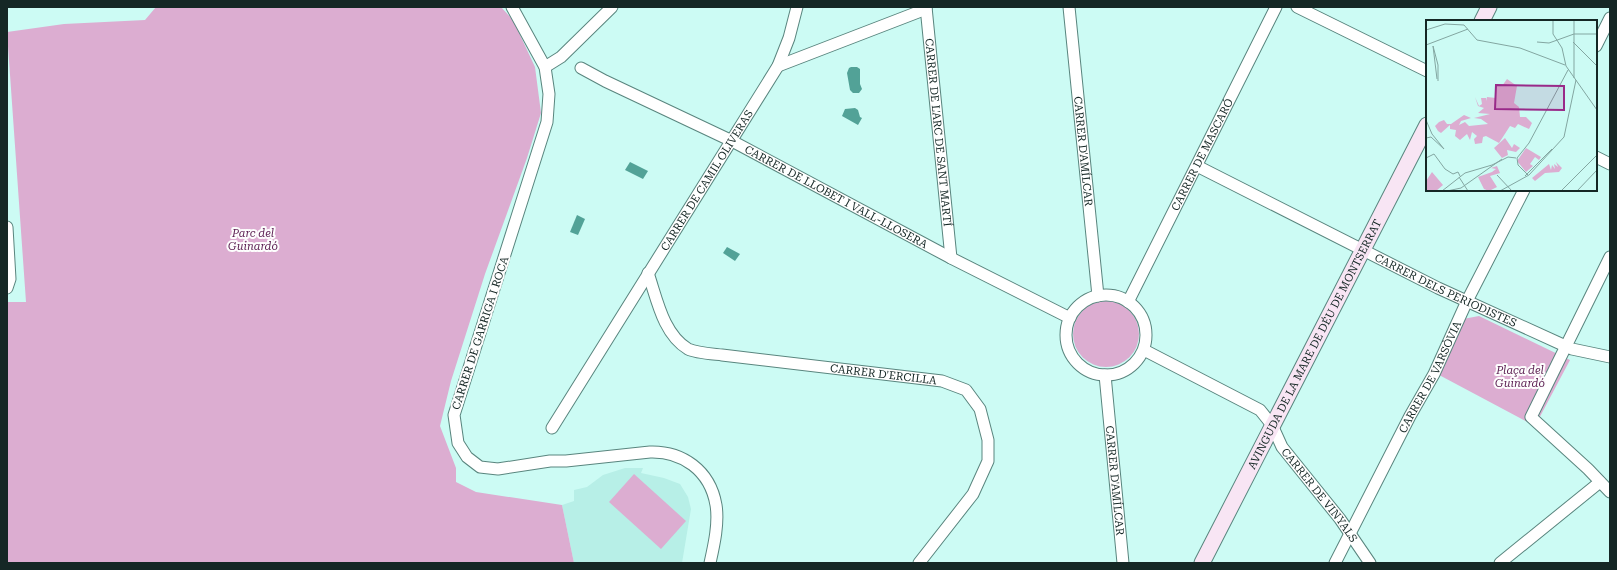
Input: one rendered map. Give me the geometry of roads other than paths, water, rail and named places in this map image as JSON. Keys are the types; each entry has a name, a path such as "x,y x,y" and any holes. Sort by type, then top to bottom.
{"street":[{"path":"512,7 545,67 561,56 612,7"},
{"name":"CARRER DE CAMIL OLIVERAS","path":"552,428 778,66 789,38 797,7"},
{"name":"CARRER D'AMÍLCAR","path":"1069,7 1098,296"},
{"name":"CARRER DE MASCARÓ","path":"1128,302 1276,7"},
{"path":"1297,7 1426,71"},
{"path":"1482,20 1489,7"},
{"path":"778,66 926,8"},
{"name":"CARRER DE L'ARC DE SANT MARTÍ","path":"926,8 951,258"},
{"path":"1597,44 1610,18"},
{"name":"CARRER DE GARRIGA I ROCA","path":"545,67 549,94 547,122 454,415 458,443 467,457 480,467 498,469 550,461 566,461 650,452 663,452 684,459 694,465 708,484 716,505 715,530 710,563"},
{"name":"CARRER DE LLOBET I VALL-LLOSERA","path":"581,68 732,140 951,258 1070,318"},
{"name":"AVINGUDA DE LA MARE DE DÉU DE MONTSERRAT","path":"1202,563 1426,127"},
{"path":"1597,158 1610,164"},
{"name":"CARRER DELS PERIODISTES","path":"1197,166 1467,302 1566,346 1580,351 1610,357"},
{"name":"CARRER DE VARSÒVIA","path":"1334,563 1410,416 1434,374 1467,302 1523,191"},
{"path":"7,227 10,279 7,288"},
{"path":"1610,257 1531,417 1610,492"},
{"name":"CARRER D'ERCILLA","path":"648,273 662,316 672,336 690,350 942,381 966,390 980,408 988,440 988,461 973,494 919,563"},
{"path":"1108,295 1119,297 1128,302 1137,309 1143,319 1146,342 1144,350 1134,363 1127,369 1105,375 1094,373 1075,360 1069,351 1066,340 1066,328 1070,318 1076,308 1086,300 1098,296 1108,295"},
{"path":"1144,350 1260,410 1272,425"},
{"name":"CARRER D'AMÍLCAR","path":"1105,375 1123,563"},
{"name":"CARRER DE VINYALS","path":"1272,425 1282,446 1340,519 1370,563"},
{"path":"1500,563 1600,482"}],"park label":[{"name":"Parc del Guinardó","path":"253,239"},
{"name":"Plaça del Guinardó","path":"1520,376"}]}
